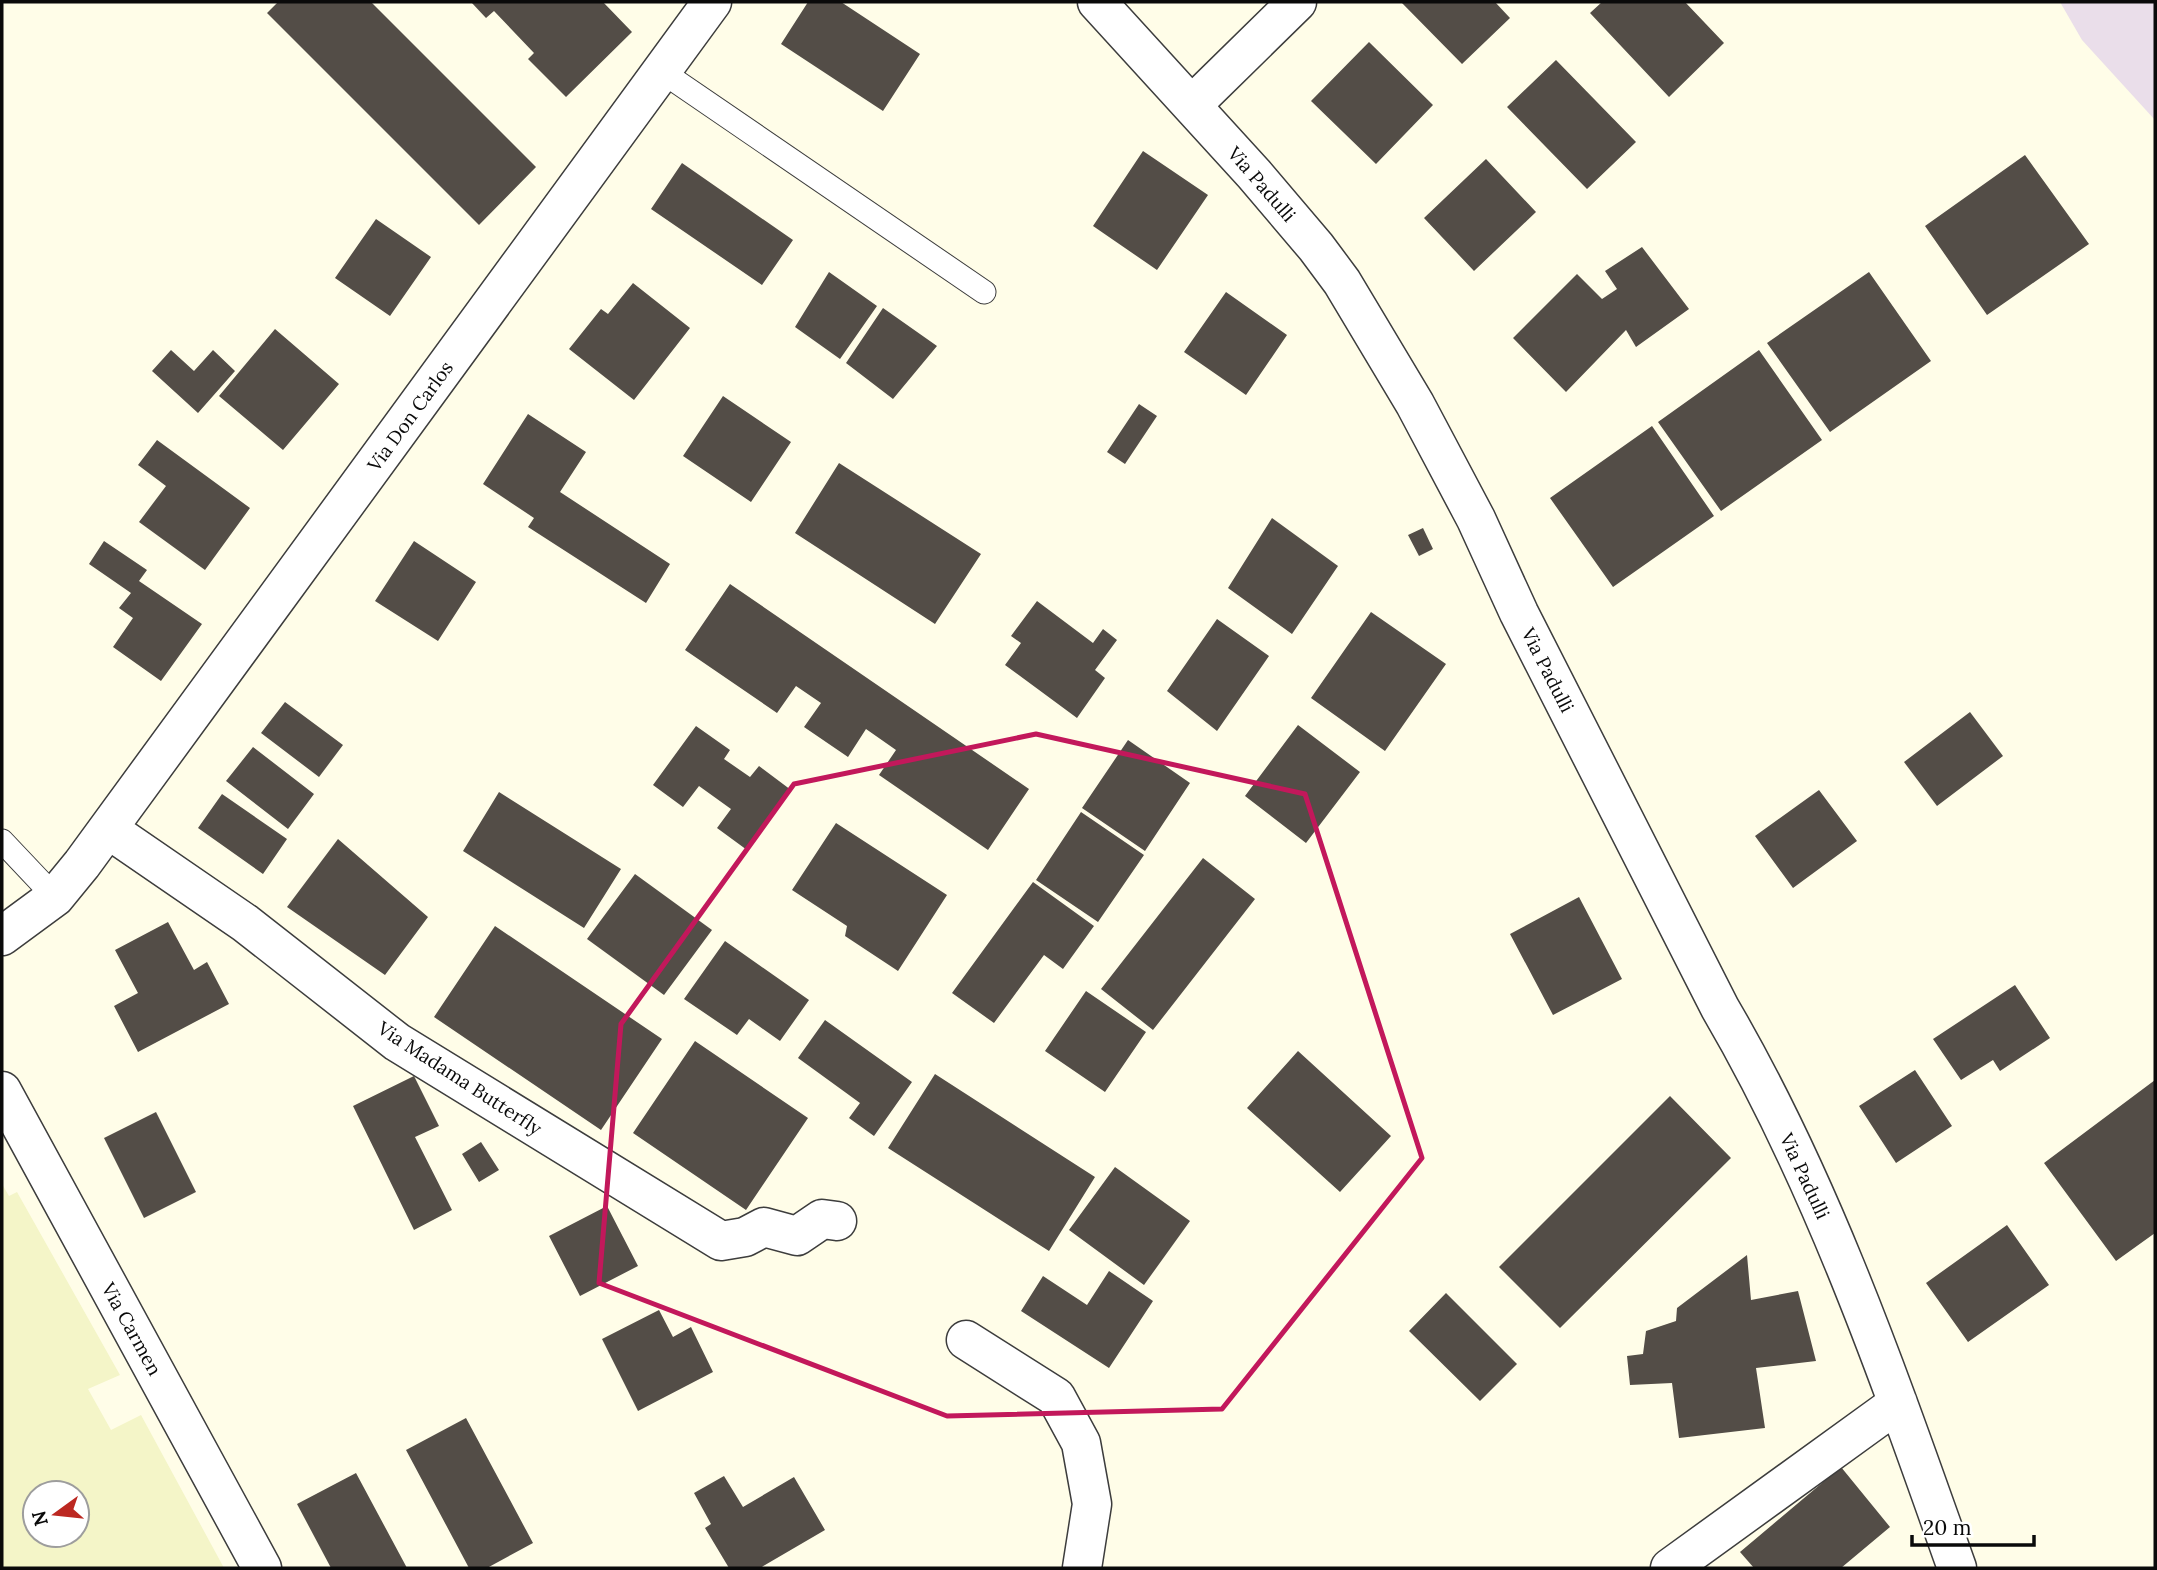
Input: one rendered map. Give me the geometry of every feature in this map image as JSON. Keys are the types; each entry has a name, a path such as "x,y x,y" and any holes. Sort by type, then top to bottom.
{"street":[{"name":"Via Don Carlos","path":"2,936 55,897 108,830 712,2"},
{"name":"Via Padulli","path":"1097,2 1254,174 1342,282 1415,404 1476,519 1519,613 1714,995 1754,1066 1848,1268 1956,1568"},
{"path":"1192,105 1297,2"},
{"name":"Via Madama Butterfly","path":"108,830 245,923 397,1042 721,1241 745,1237 764,1227 797,1236 822,1219 837,1221"},
{"name":"Via Carmen","path":"2,1091 262,1568"},
{"path":"966,1340 1056,1397 1081,1443 1091,1504 1082,1568"},
{"path":"1670,1568 1898,1403"}],"lane":[{"path":"661,71 984,292"},
{"path":"2,841 55,897"}],"highlighted area":[{"path":"1036,734 1305,794 1422,1158 1222,1409 947,1416 599,1283 621,1024 794,784"}],"shaded area":[{"path":"2060,2 2155,2 2155,120 2082,40"}],"green space":[{"path":"2,1184 9,1196 17,1192 120,1375 88,1389 111,1430 141,1415 224,1568 2,1568"}],"building":[{"path":"278,2 371,2 536,167 479,225 267,13"},
{"path":"471,2 603,2 632,32 566,97 528,59 534,53 494,11 486,18"},
{"path":"808,2 841,2 920,54 883,111 781,44"},
{"path":"1401,2 1495,2 1510,18 1462,64"},
{"path":"1602,2 1685,2 1724,43 1669,97 1590,13"},
{"path":"1369,42 1433,105 1376,164 1311,101"},
{"path":"1556,60 1636,142 1587,189 1507,107"},
{"path":"1143,151 1208,195 1157,270 1093,226"},
{"path":"2025,155 2089,244 1987,315 1925,226"},
{"path":"1486,159 1536,212 1474,271 1424,218"},
{"path":"682,163 793,240 762,285 651,209"},
{"path":"376,219 431,257 390,316 335,278"},
{"path":"1642,247 1689,309 1636,347 1626,330 1566,392 1513,338 1577,274 1602,299 1617,289 1605,271"},
{"path":"829,272 877,306 840,359 795,327"},
{"path":"1869,272 1931,361 1830,432 1767,343"},
{"path":"633,283 690,328 634,400 569,349 601,309 608,314"},
{"path":"1226,292 1287,335 1246,395 1184,352"},
{"path":"883,308 937,346 893,399 846,363"},
{"path":"275,329 339,384 283,450 219,396"},
{"path":"171,350 194,371 213,350 235,371 198,413 152,371"},
{"path":"1759,350 1822,440 1721,511 1658,422"},
{"path":"723,396 791,442 751,502 683,456"},
{"path":"1139,404 1157,416 1125,464 1107,452"},
{"path":"528,414 586,452 560,492 670,564 646,603 528,527 534,518 483,484"},
{"path":"1652,426 1714,516 1613,587 1550,498"},
{"path":"157,440 250,508 205,570 139,522 166,486 138,465"},
{"path":"839,463 981,554 935,624 795,533"},
{"path":"1272,518 1338,566 1292,634 1228,588"},
{"path":"1423,528 1433,549 1419,556 1408,535"},
{"path":"104,541 147,570 139,581 202,624 161,681 113,647 133,618 119,608 131,593 89,564"},
{"path":"414,541 476,582 438,641 375,601"},
{"path":"730,584 1029,789 988,850 879,775 896,750 866,729 848,757 804,727 821,703 796,686 777,713 685,650"},
{"path":"1037,601 1093,643 1103,629 1117,640 1095,670 1105,678 1077,718 1005,665 1021,643 1011,636"},
{"path":"1371,612 1446,664 1385,751 1311,698"},
{"path":"1217,619 1269,656 1217,731 1167,691"},
{"path":"285,702 343,745 319,777 261,733"},
{"path":"1970,712 2003,756 1937,806 1904,762"},
{"path":"1298,725 1360,772 1306,843 1245,796"},
{"path":"696,726 730,750 724,759 750,777 759,766 791,790 747,850 717,828 731,809 699,786 683,807 653,785"},
{"path":"1128,740 1190,783 1145,851 1082,808"},
{"path":"253,747 314,794 288,829 226,781"},
{"path":"1819,790 1857,841 1793,888 1755,836"},
{"path":"499,792 621,869 584,928 463,851"},
{"path":"222,794 287,839 263,874 198,828"},
{"path":"1081,812 1144,855 1098,922 1036,880"},
{"path":"836,823 947,895 898,971 845,936 847,926 792,890"},
{"path":"338,839 428,917 385,975 287,907"},
{"path":"1203,858 1255,899 1153,1030 1101,989"},
{"path":"635,874 712,930 664,995 587,939"},
{"path":"1033,882 1094,926 1063,969 1044,955 994,1023 952,993"},
{"path":"1579,897 1622,979 1553,1015 1510,934"},
{"path":"168,922 194,970 207,962 229,1004 138,1052 114,1006 138,993 115,950"},
{"path":"495,926 662,1039 601,1130 434,1017"},
{"path":"725,941 809,1000 780,1041 749,1019 737,1035 684,999"},
{"path":"2015,985 2050,1038 2000,1071 1993,1060 1961,1080 1933,1039"},
{"path":"1086,991 1146,1032 1105,1092 1045,1051"},
{"path":"825,1020 912,1082 874,1136 849,1118 860,1103 798,1058"},
{"path":"695,1041 808,1118 746,1210 633,1133"},
{"path":"1298,1051 1391,1136 1340,1192 1247,1108"},
{"path":"1915,1070 1952,1126 1896,1163 1859,1106"},
{"path":"935,1074 1095,1177 1049,1251 888,1148"},
{"path":"414,1076 439,1126 415,1137 452,1210 414,1230 353,1106"},
{"path":"2155,1080 2155,1233 2116,1261 2044,1163"},
{"path":"1670,1096 1731,1158 1560,1328 1499,1267"},
{"path":"156,1112 196,1192 144,1218 104,1138"},
{"path":"481,1142 499,1170 479,1182 462,1154"},
{"path":"1115,1167 1190,1221 1144,1285 1069,1230"},
{"path":"607,1206 638,1266 580,1296 549,1236"},
{"path":"2007,1225 2049,1285 1968,1342 1926,1283"},
{"path":"1747,1255 1751,1300 1798,1291 1816,1361 1756,1368 1765,1428 1679,1438 1672,1383 1630,1385 1627,1356 1643,1354 1646,1331 1676,1321 1677,1308"},
{"path":"1109,1271 1153,1301 1109,1368 1021,1311 1043,1276 1087,1305"},
{"path":"1446,1293 1517,1364 1480,1401 1409,1331"},
{"path":"659,1310 673,1337 691,1327 713,1372 638,1411 602,1339"},
{"path":"466,1418 533,1543 487,1568 469,1568 406,1450"},
{"path":"1841,1467 1890,1527 1841,1568 1754,1568 1740,1552"},
{"path":"356,1473 407,1568 331,1568 297,1504"},
{"path":"724,1476 743,1507 794,1477 825,1530 760,1568 729,1568 705,1528 711,1524 694,1493"}]}
